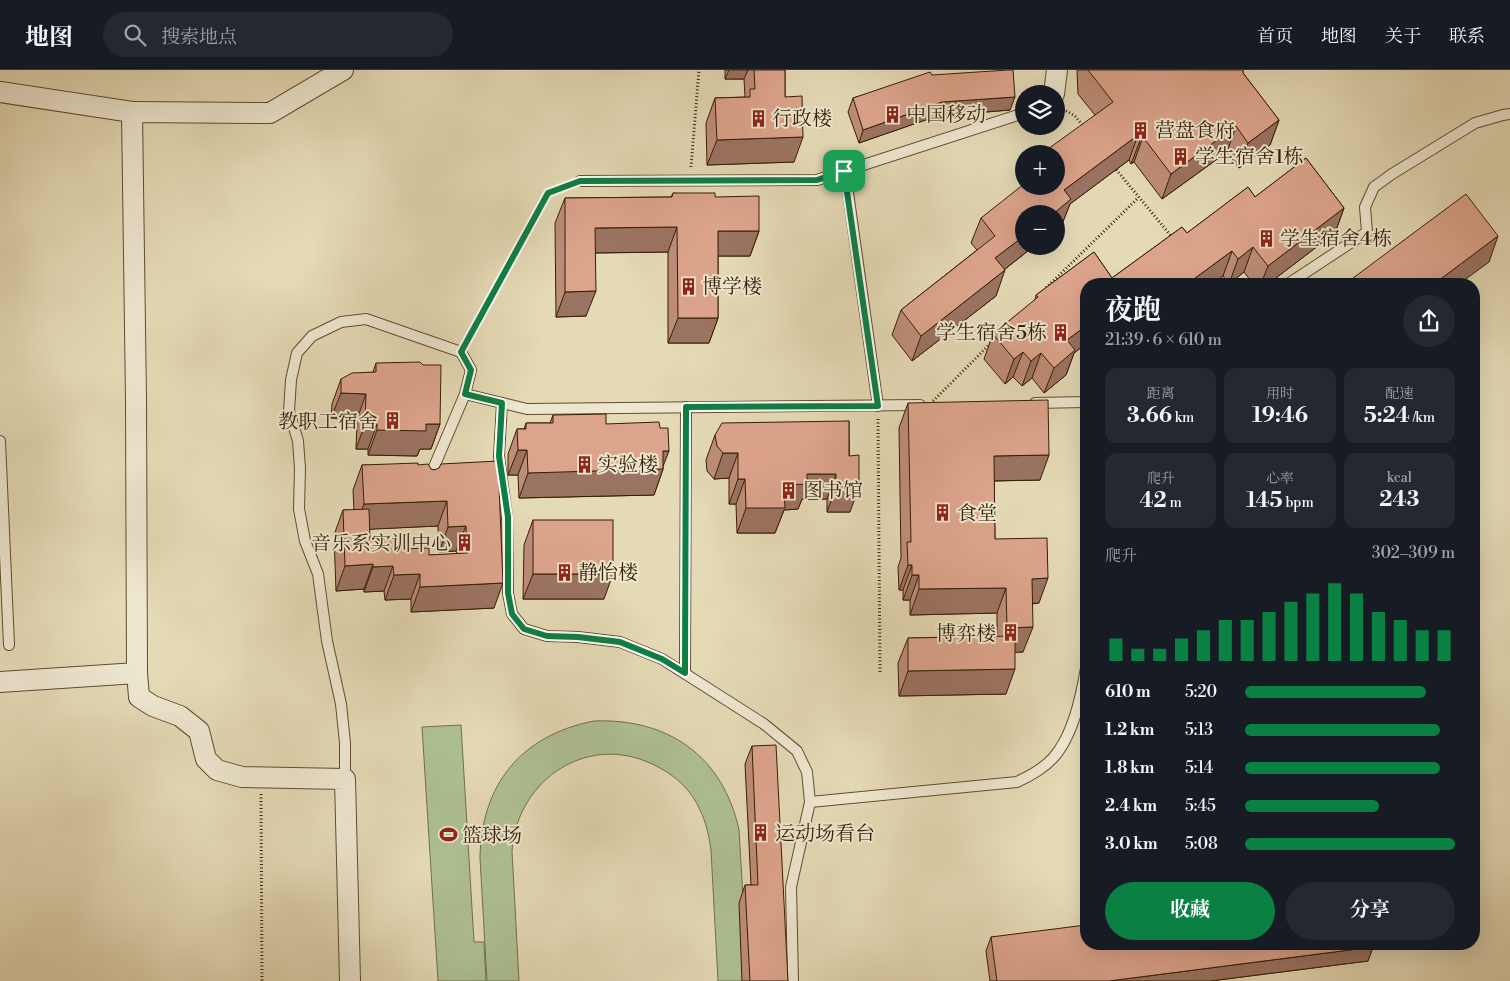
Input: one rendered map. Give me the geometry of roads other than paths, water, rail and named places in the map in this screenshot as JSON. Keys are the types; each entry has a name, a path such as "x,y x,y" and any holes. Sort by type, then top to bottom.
{"street":[{"path":"0,92 132,112 270,113 343,70"},
{"path":"1055,85 1057,70"},
{"path":"132,112 137,673 139,697 153,706 180,716 198,731 206,759 217,770 242,777 345,779 350,981"},
{"path":"0,682 137,673"}],"lane":[{"path":"1297,278 1367,232 1365,207 1374,188 1380,183 1475,123 1510,114"},
{"path":"580,181 817,180 1015,117"},
{"path":"844,171 878,406"},
{"path":"345,779 345,743 340,704 327,641 318,574 305,542 299,509 300,459 298,441 290,411 291,380 297,353 312,336 341,322 366,319 461,352 471,370 465,394 425,488"},
{"path":"465,394 527,409 929,405"},
{"path":"1027,403 1080,402"},
{"path":"502,403 499,456 508,517 508,593 512,614 524,629 547,636 578,637 620,642 662,659 764,724 797,751 807,772 810,802 790,887 793,981"},
{"path":"685,673 686,407"},
{"path":"0,441 9,646"},
{"path":"810,802 1017,782 1034,774 1053,758 1070,730 1080,694"}],"place":[{"name":"中国移动","path":"892,114"},
{"name":"行政楼","path":"758,118"},
{"name":"营盘食府","path":"1141,130"},
{"name":"学生宿舍1栋","path":"1181,156"},
{"name":"学生宿舍4栋","path":"1266,238"},
{"name":"博学楼","path":"688,286"},
{"name":"学生宿舍5栋","path":"1061,332"},
{"name":"教职工宿舍","path":"392,421"},
{"name":"实验楼","path":"584,464"},
{"name":"图书馆","path":"789,490"},
{"name":"食堂","path":"943,513"},
{"name":"音乐系实训中心","path":"465,543"},
{"name":"静怡楼","path":"564,572"},
{"name":"博弈楼","path":"1010,633"},
{"name":"运动场看台","path":"761,833"},
{"name":"篮球场","path":"448,835"}]}
